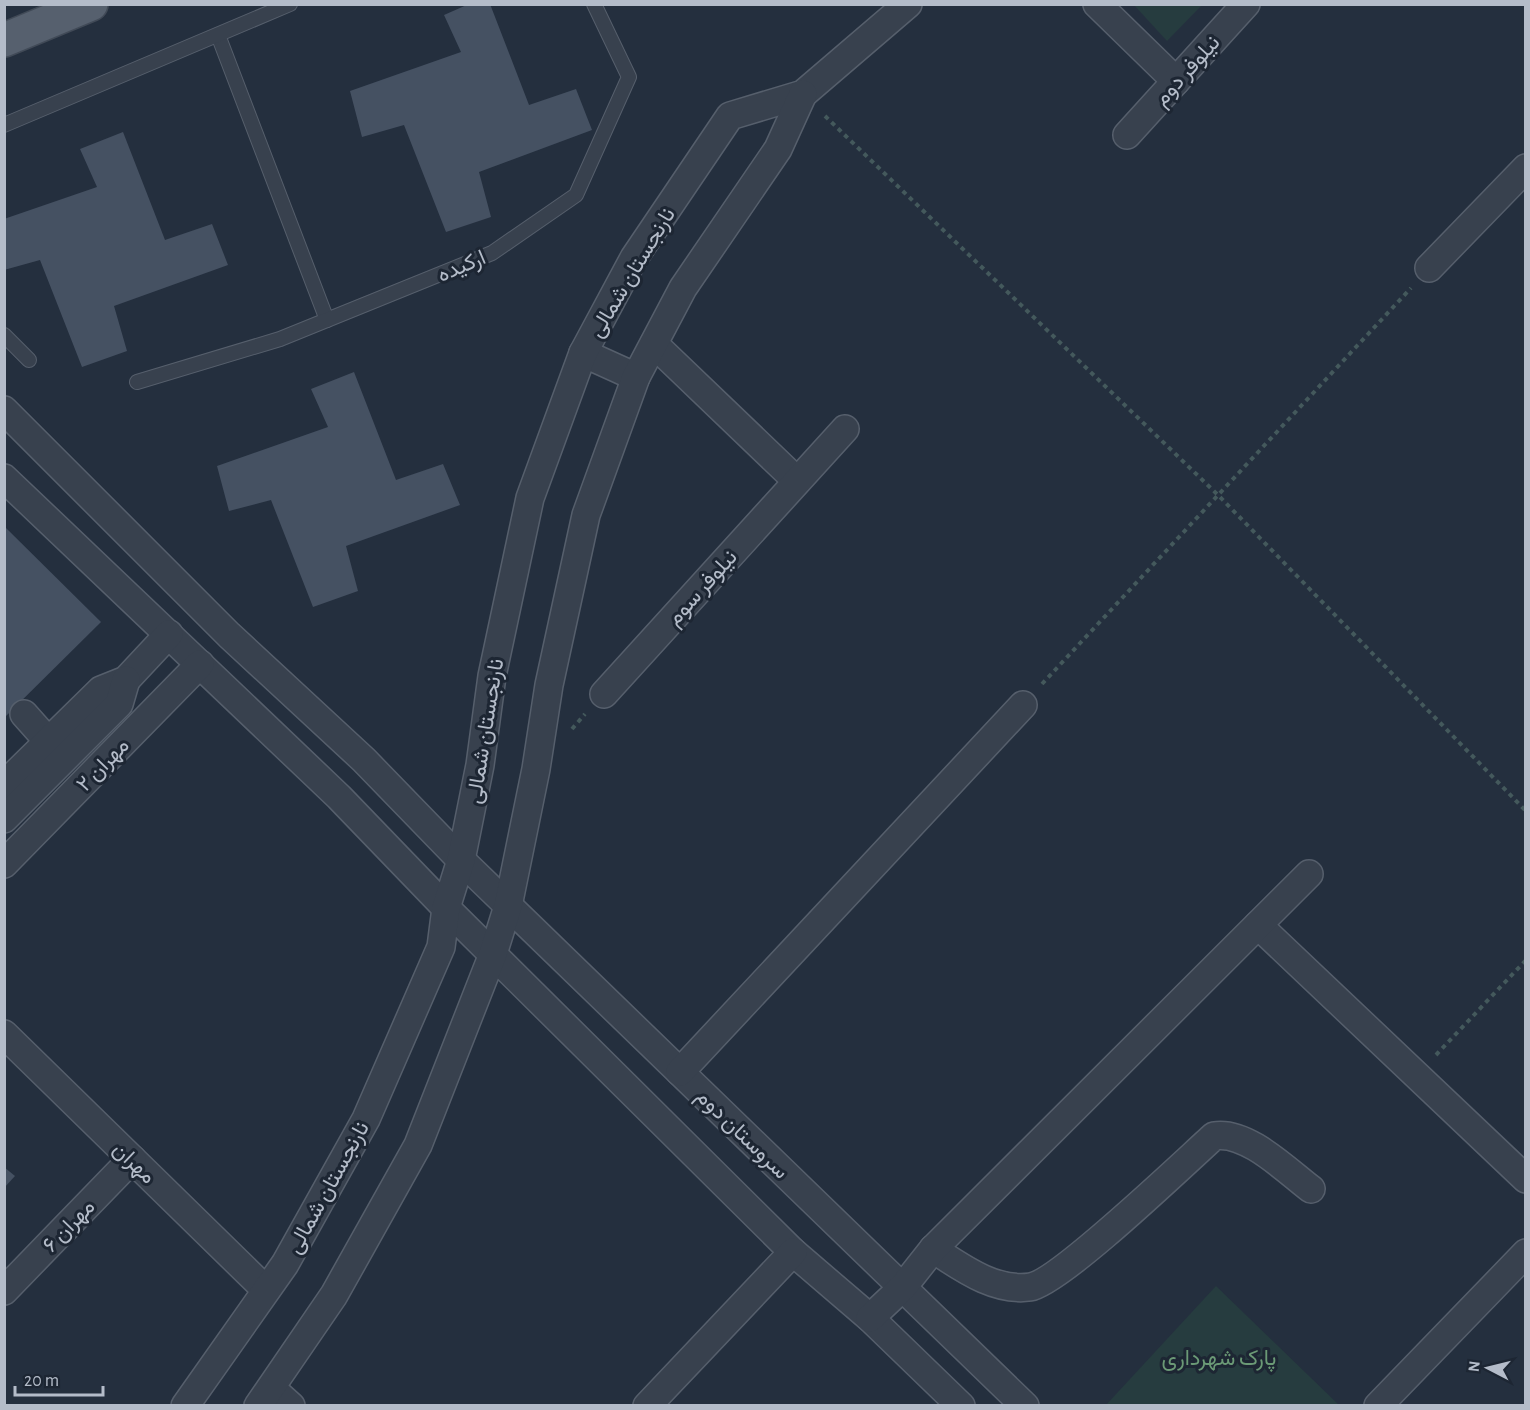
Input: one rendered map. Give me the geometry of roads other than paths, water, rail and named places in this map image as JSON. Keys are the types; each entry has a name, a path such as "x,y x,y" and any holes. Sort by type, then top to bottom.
{"main road":[{"path":"4,40 91,4"}],"street":[{"name":"نارنجستان شمالی","path":"185,1406 285,1264 366,1119 441,947 446,908 461,860 480,765 492,676 530,498 583,353 634,258 730,116 803,94 908,4"},
{"path":"1097,4 1176,81"},
{"name":"نیلوفر دوم","path":"1127,135 1246,4"},
{"name":"نارنجستان شمالی","path":"265,1397 334,1295 418,1145 493,954 508,906 536,769 549,685 586,515 636,377 684,288 778,149 803,94"},
{"path":"1429,268 1526,168"},
{"path":"654,344 797,481"},
{"path":"583,353 636,377"},
{"name":"سروستان دوم","path":"4,410 229,634 364,760 508,906 1025,1406"},
{"name":"نیلوفر سوم","path":"604,694 845,429"},
{"path":"4,478 339,797 446,908 793,1252 870,1318 961,1406"},
{"path":"83,552 115,520"},
{"path":"4,785 101,690 126,680 169,634"},
{"name":"مهران ۲","path":"4,864 200,664"},
{"path":"680,1072 1023,705"},
{"path":"4,819 35,754 24,714"},
{"path":"870,1318 903,1287 933,1249 1309,874"},
{"path":"1258,925 1526,1179"},
{"name":"مهران","path":"4,1034 266,1290"},
{"path":"933,1249 975,1275 1000,1285 1030,1287 1048,1280 1119,1221 1214,1136 1226,1134 1242,1138 1311,1189"},
{"name":"مهران ۶","path":"4,1291 132,1159"},
{"path":"647,1406 793,1252"},
{"path":"1378,1406 1526,1254"},
{"path":"265,1397 291,1406"}],"lane":[{"path":"4,125 290,4"},
{"name":"ارکیده","path":"137,382 280,339 492,253 576,195 629,77 594,4"},
{"path":"218,35 327,320"},
{"path":"4,335 29,360"}],"park label":[{"name":"پارک شهرداری","path":"1219,1357"}]}
